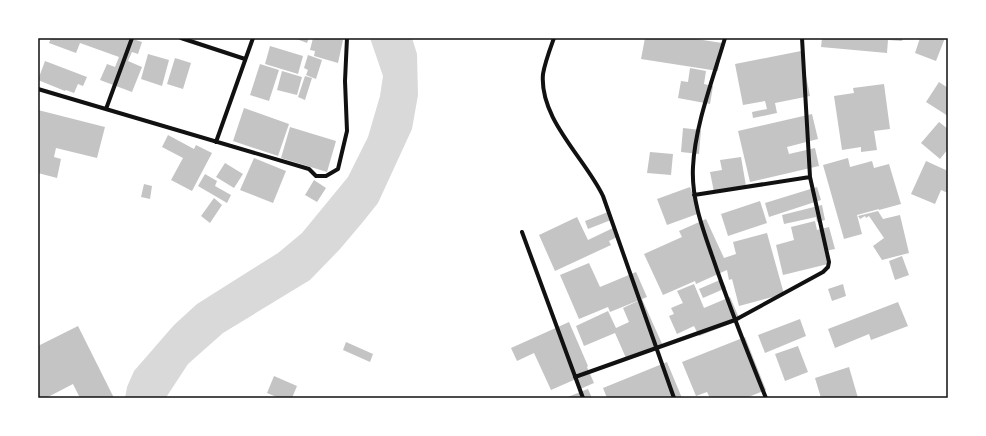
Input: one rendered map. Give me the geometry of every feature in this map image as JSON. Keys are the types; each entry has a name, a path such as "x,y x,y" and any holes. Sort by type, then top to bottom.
{"street":[{"path":"106,109 132,38"},
{"path":"181,38 245,59"},
{"path":"216,142 253,38"},
{"path":"38,89 309,169 316,176 326,176 338,169 347,131 344,81 347,38"},
{"path":"554,38 543,73 544,94 552,116 577,156 596,182 602,196 674,398"},
{"path":"726,38 697,132 693,168 694,195 709,248 735,320 766,398"},
{"path":"576,377 735,320 823,272 828,267 829,262 810,177 802,38"},
{"path":"694,195 810,177"},
{"path":"522,232 583,398"}],"shaded area":[{"path":"370,38 412,38 417,54 418,95 412,129 378,203 340,249 310,280 223,333 188,364 167,398 125,398 127,387 134,371 174,325 197,304 278,253 302,233 348,177 368,137 380,96 383,76"}],"building":[{"path":"51,38 130,38 142,42 138,54 132,52 128,61 142,67 132,92 100,80 107,64 115,67 119,57 80,43 76,53 49,43"},
{"path":"294,38 309,38 307,43"},
{"path":"313,38 338,38 343,40 338,63 314,56 315,51 310,50"},
{"path":"645,38 690,38 722,43 718,71 641,59"},
{"path":"822,38 903,38 902,41 888,40 887,53 821,47"},
{"path":"920,38 945,38 936,61 915,53"},
{"path":"270,46 303,56 298,74 265,64"},
{"path":"801,51 810,96 775,103 777,113 753,118 752,112 767,109 765,101 743,105 735,64"},
{"path":"148,54 169,60 162,86 141,79"},
{"path":"308,55 322,60 316,79 306,75 308,70 304,68"},
{"path":"175,58 191,63 183,89 167,84"},
{"path":"45,61 87,77 83,86 78,84 74,93 38,80"},
{"path":"260,64 279,70 269,101 250,95"},
{"path":"690,68 706,71 704,84 713,86 710,104 678,98 681,81 688,82"},
{"path":"282,71 302,77 297,95 277,90"},
{"path":"305,76 312,78 305,100 298,97"},
{"path":"939,82 948,88 948,116 926,102"},
{"path":"884,84 890,129 874,131 877,150 861,152 861,147 842,150 834,96 854,93 853,88"},
{"path":"244,108 289,124 278,156 233,141"},
{"path":"38,110 105,127 97,158 56,148 54,157 61,159 57,178 38,173"},
{"path":"812,114 818,139 787,147 789,154 815,148 819,166 750,182 738,131"},
{"path":"939,122 948,129 948,149 940,159 921,143"},
{"path":"290,127 336,141 327,172 281,158"},
{"path":"683,128 701,130 699,154 681,152"},
{"path":"168,135 194,149 196,145 212,153 192,191 171,180 183,158 162,147"},
{"path":"650,152 673,154 671,175 647,173"},
{"path":"741,157 746,186 714,192 710,172 722,170 720,160"},
{"path":"254,158 286,171 273,203 240,190"},
{"path":"848,158 850,167 872,161 874,168 889,164 901,204 857,215 862,234 844,239 823,165"},
{"path":"926,161 948,171 948,193 941,190 935,204 911,194"},
{"path":"225,163 243,174 234,188 216,177"},
{"path":"205,174 217,181 215,186 231,195 227,203 198,186"},
{"path":"314,180 326,188 317,202 305,195"},
{"path":"144,184 152,186 150,199 141,197"},
{"path":"690,187 700,213 667,225 657,199"},
{"path":"817,187 821,200 769,217 765,203"},
{"path":"214,198 222,205 210,223 201,216"},
{"path":"760,201 767,223 728,236 721,214"},
{"path":"822,205 825,220 817,222 816,217 784,224 782,215"},
{"path":"878,211 883,219 900,215 909,253 882,260 873,246 884,238 869,216 866,218 865,216 860,219 858,216"},
{"path":"608,212 611,220 588,229 585,221"},
{"path":"577,217 588,240 615,227 619,236 609,241 611,245 555,271 539,235"},
{"path":"706,219 724,258 736,254 733,242 767,233 784,294 739,306 732,279 729,280 727,270 696,284 695,281 663,295 644,254 682,237 679,231"},
{"path":"815,221 817,230 829,227 835,249 825,251 828,264 783,275 776,245 794,240 791,227"},
{"path":"902,256 909,275 895,280 889,261"},
{"path":"589,263 600,287 636,272 647,297 610,312 608,307 579,319 560,275"},
{"path":"722,279 726,288 703,298 699,289"},
{"path":"694,284 704,308 730,297 740,320 699,336 694,326 677,334 669,316 674,314 671,308 683,303 677,291"},
{"path":"843,284 846,296 832,301 828,289"},
{"path":"642,299 663,346 626,358 615,333 584,346 576,326 608,311 616,328 629,322 623,308"},
{"path":"898,302 908,326 871,340 869,334 835,348 828,329"},
{"path":"800,319 806,336 765,353 758,335"},
{"path":"569,322 594,383 580,389 576,379 551,390 534,353 517,361 511,348"},
{"path":"78,326 114,398 80,398 73,384 46,398 38,398 38,346"},
{"path":"745,337 766,390 746,398 710,398 707,392 696,396 682,362"},
{"path":"346,342 373,354 370,362 343,350"},
{"path":"798,346 808,372 785,381 775,354"},
{"path":"667,362 682,398 607,398 603,388"},
{"path":"849,367 858,398 821,398 815,378"},
{"path":"274,376 297,386 292,398 279,398 267,393"},
{"path":"588,389 592,398 565,398"}]}
